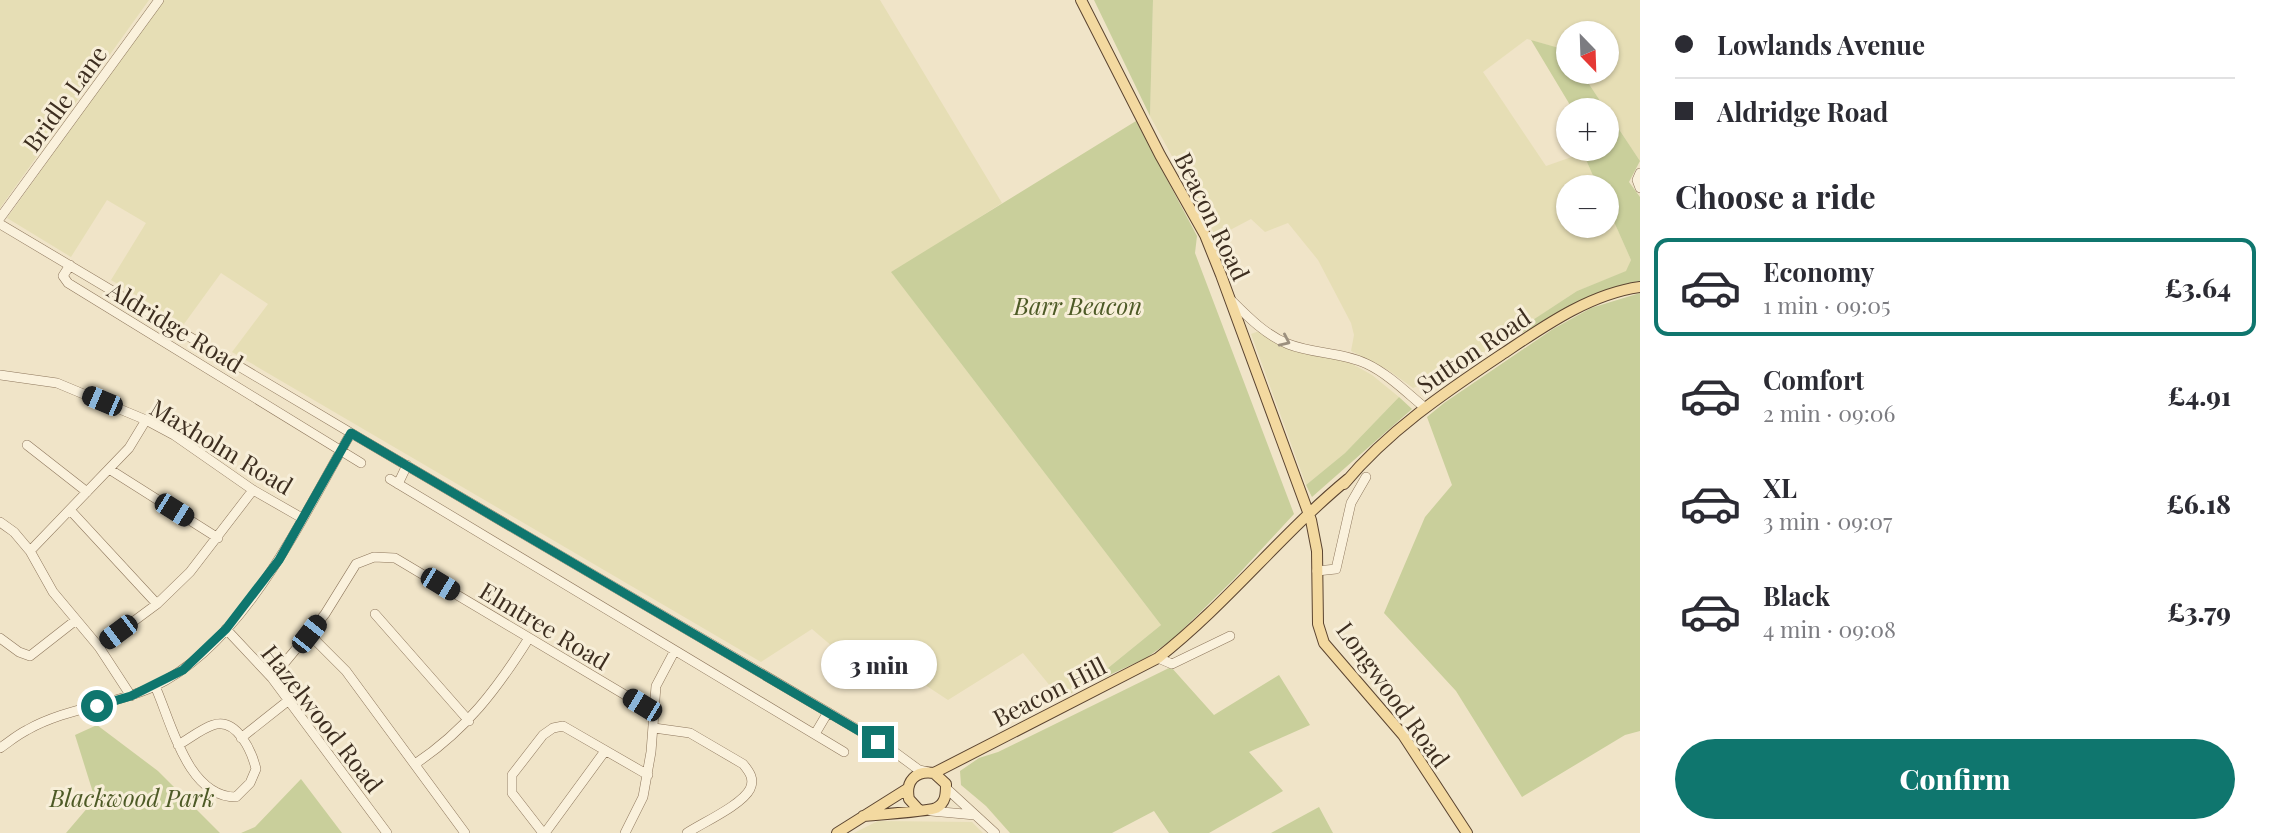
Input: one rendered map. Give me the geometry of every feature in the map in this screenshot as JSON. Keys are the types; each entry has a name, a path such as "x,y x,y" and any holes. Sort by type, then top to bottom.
{"main road":[{"name":"Beacon Road","path":"1082,0 1160,155 1205,234 1287,458 1306,519"},
{"name":"Sutton Road","path":"1306,519 1424,407 1532,334 1575,309 1595,299 1640,287"},
{"name":"Beacon Hill","path":"931,773 1158,658 1185,637 1306,519"},
{"name":"Longwood Road","path":"1306,519 1317,551 1318,624 1324,643 1403,735 1466,833"},
{"path":"863,816 925,810 944,802 946,786 958,761"},
{"path":"837,833 909,785 916,775 931,773 946,786"},
{"path":"909,785 909,799 925,810"}],"street":[{"name":"Bridle Lane","path":"0,221 159,0"},
{"path":"1640,173 1637,180 1640,188"},
{"name":"Aldridge Road","path":"0,221 290,397 889,748 919,770 931,773"},
{"name":"Aldridge Road","path":"70,265 63,276 68,283 361,463"},
{"path":"1231,300 1256,325 1289,345 1349,357 1368,365 1386,375 1424,407"},
{"name":"Maxholm Road","path":"0,375 57,383 146,420 174,435 253,490 302,517"},
{"path":"282,413 290,397"},
{"path":"30,551 130,448 146,420"},
{"path":"0,748 28,729 58,717 131,696 183,670 226,629 279,560 351,433"},
{"path":"27,445 87,492"},
{"path":"407,466 394,482 844,752"},
{"path":"109,469 218,538"},
{"path":"1317,570 1336,569 1351,503 1366,477"},
{"path":"99,647 157,604 190,572 253,490"},
{"path":"71,511 157,604"},
{"path":"0,522 30,551 53,592 99,647 131,696"},
{"name":"Elmtree Road","path":"272,678 325,614 356,564 366,558 384,556 395,558 642,705 654,705"},
{"path":"375,614 385,621 469,721"},
{"path":"0,638 19,652 30,656 76,620"},
{"name":"Hazelwood Road","path":"226,629 272,678 387,833"},
{"path":"309,634 346,671 464,833"},
{"name":"Beacon Hill","path":"1158,658 1172,664 1230,636"},
{"path":"415,764 434,752 469,721 511,667 529,638"},
{"path":"625,833 643,797 648,775 656,686 674,652"},
{"path":"155,686 178,745 185,761 209,787 223,797 236,797 250,783 257,769 253,755 242,738 226,724 215,724 178,745"},
{"path":"242,738 289,700"},
{"path":"815,734 828,712"},
{"path":"605,751 544,833 512,793 512,775 543,735 552,729 563,726 648,775"},
{"path":"654,728 690,733 743,764 750,772 750,789 743,798 687,833"},
{"path":"903,760 909,785"},
{"path":"946,786 995,833"},
{"path":"925,810 977,815"}],"shaded area":[{"path":"0,0 149,0 0,208"},
{"path":"163,0 880,0 1002,203 892,273 1161,625 1092,681 1060,698 1023,653 948,700 878,654 854,665 812,629 761,662 232,352 268,304 221,273 184,324 111,280 146,223 107,200 71,257 7,218"},
{"path":"1153,0 1640,0 1640,161 1619,129 1619,98 1598,98 1589,84 1619,84 1619,21 1556,21 1556,47 1527,39 1483,72 1546,166 1560,161 1587,161 1593,175 1556,175 1556,238 1619,238 1619,233 1631,260 1627,271 1577,291 1460,368 1413,388 1388,370 1351,351 1354,335 1351,323 1318,260 1288,223 1265,232 1251,219 1213,239 1213,231 1150,116"},
{"path":"1259,331 1347,361 1372,375 1399,397 1345,453 1306,485 1251,334"},
{"path":"878,821 972,822 983,833 854,833"}],"green space":[{"path":"1094,0 1153,0 1150,116"},
{"path":"1531,40 1556,47 1556,82"},
{"path":"1557,84 1589,84 1598,98 1566,98"},
{"name":"Barr Beacon","path":"1136,121 1197,236 1195,253 1294,514 1173,639 1146,658 1060,698 1092,681 1161,625 891,272"},
{"path":"1619,129 1640,161 1629,182 1640,197 1640,281 1594,295 1522,333 1519,329 1577,291 1626,271 1631,260 1619,233 1619,175 1593,175 1587,161 1619,161"},
{"path":"1640,293 1640,731 1625,735 1522,797 1456,691 1384,613 1425,517 1452,485 1427,417 1553,329 1591,308"},
{"path":"1399,397 1412,409 1312,497 1306,485 1345,453"},
{"path":"1171,667 1214,715 1279,675 1310,725 1249,752 1283,791 1209,833 1169,833 1154,811 1112,833 1010,833 986,806 961,785 960,771 979,758 998,752"},
{"name":"Blackwood Park","path":"97,725 158,771 220,833 66,833 95,799 75,735"},
{"name":"Blackwood Park","path":"301,779 342,833 241,833 255,827"},
{"path":"1319,807 1333,833 1271,833"}],"route":[{"path":"97,706 155,686 183,670 226,629 279,560 351,433 878,742"}]}
